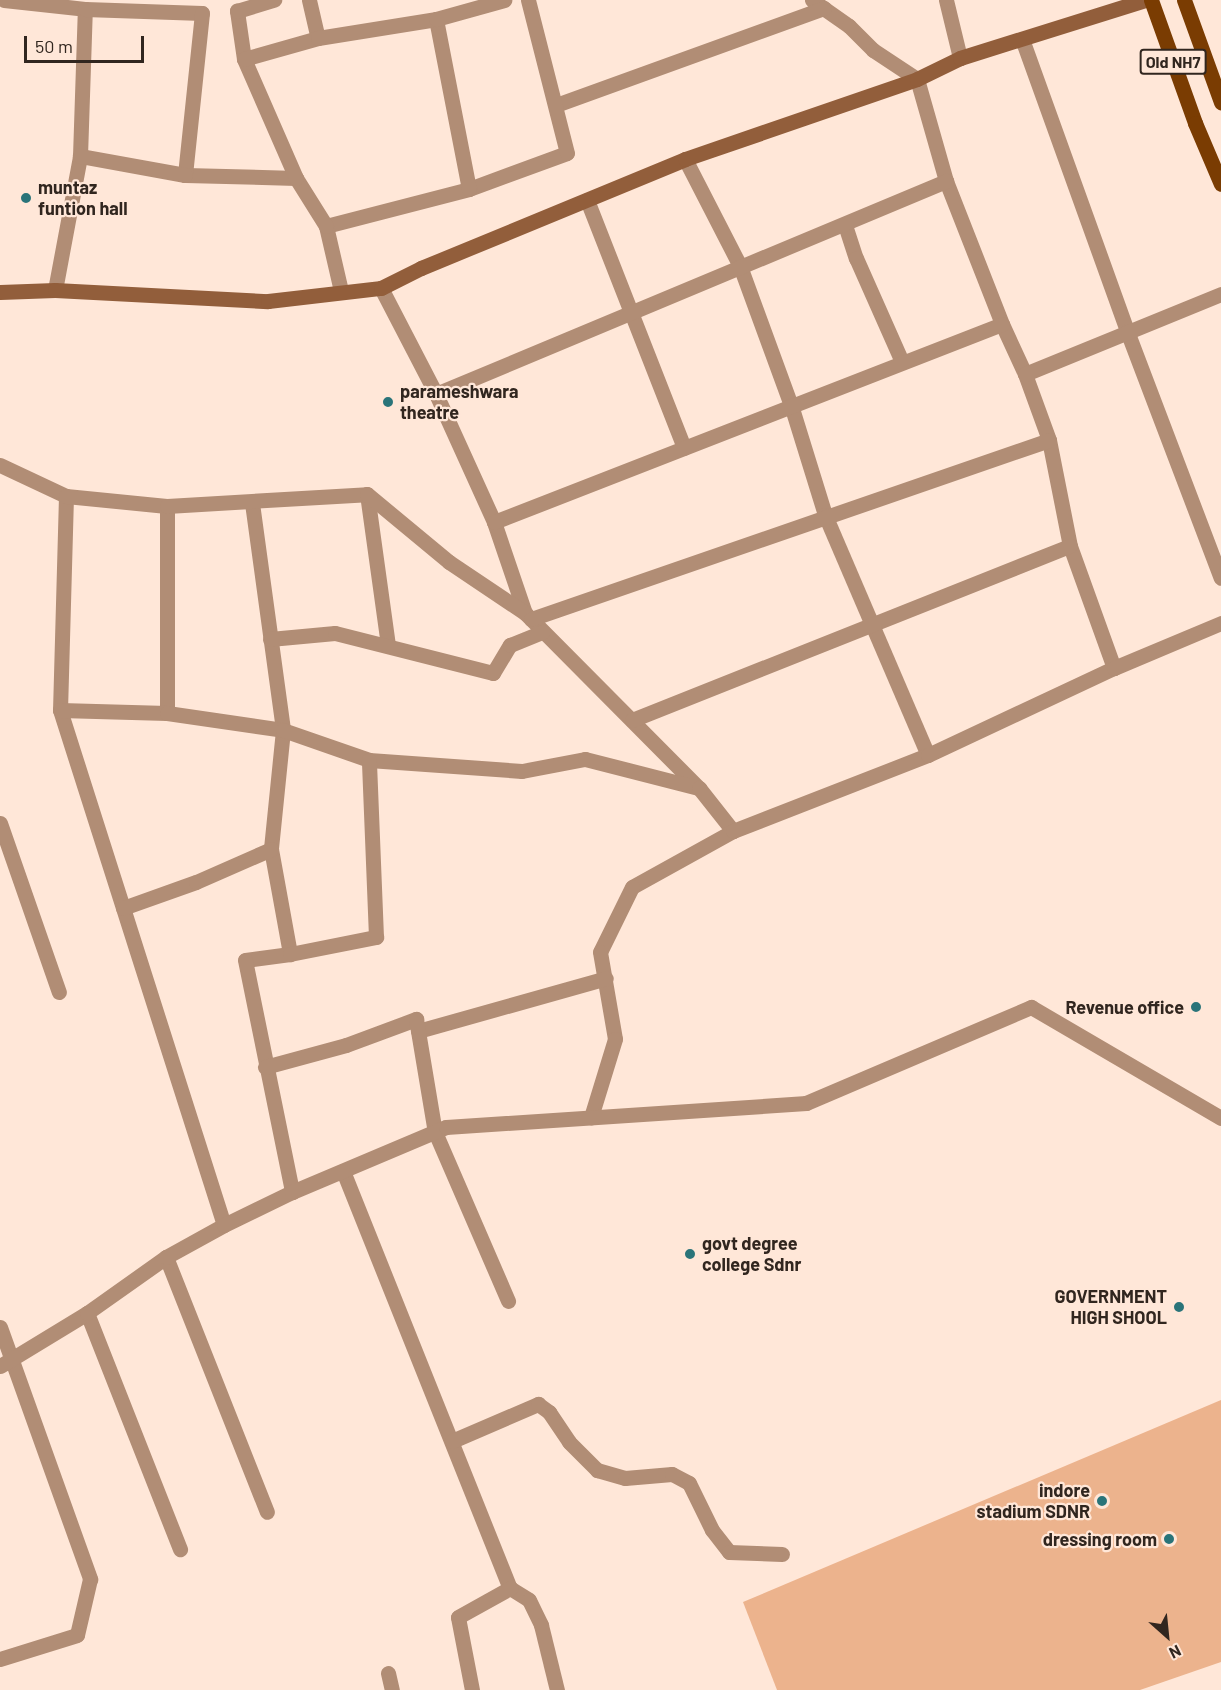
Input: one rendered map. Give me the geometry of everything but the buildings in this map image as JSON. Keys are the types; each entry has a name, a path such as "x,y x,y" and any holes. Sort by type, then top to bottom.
{"main road":[{"path":"0,292 55,290 268,301 381,288 421,268 685,159 916,79 960,58 1145,0"},
{"name":"Old NH7","path":"1151,0 1195,123 1221,184"},
{"name":"Old NH7","path":"1184,0 1221,102"}],"street":[{"path":"4,0 85,9 202,13 186,175"},
{"path":"274,0 237,11 244,59 296,178 326,226 341,291"},
{"path":"309,0 318,38"},
{"path":"244,59 318,38 436,19 486,2 504,0"},
{"path":"326,226 469,189 567,153 528,0"},
{"path":"946,0 960,58"},
{"path":"556,105 818,4 849,26 873,50 916,79 946,181 1002,324 1025,374 1049,440 1070,546 1114,668"},
{"path":"55,290 80,156 85,9"},
{"path":"436,19 469,189"},
{"path":"1022,39 1127,332 1221,578"},
{"path":"80,156 186,175 296,178"},
{"path":"685,159 740,266 791,405 825,515 928,755"},
{"path":"436,394 946,181"},
{"path":"586,200 684,448"},
{"path":"845,225 856,258 902,362"},
{"path":"381,288 436,394 494,522 528,616"},
{"path":"1025,374 1221,294"},
{"path":"494,522 1002,324"},
{"path":"528,616 1049,440"},
{"path":"0,465 66,496 167,506 252,503 367,494 449,562 528,616 699,788 733,831"},
{"path":"367,494 387,646"},
{"path":"66,496 60,710 224,1226"},
{"path":"252,503 283,730 271,849 290,954"},
{"path":"167,506 167,713"},
{"path":"632,720 1070,546"},
{"path":"591,1117 615,1039 600,952 632,887 733,831 928,755 1114,668 1221,623"},
{"path":"270,639 335,633 493,673 510,645 543,632"},
{"path":"60,710 167,713 283,730 369,760 522,771 585,759 699,788"},
{"path":"292,1192 244,960 290,954 376,937 369,760"},
{"path":"0,823 59,992"},
{"path":"123,908 196,882 271,849"},
{"path":"418,1031 606,978"},
{"path":"6,1363 87,1313 166,1257 292,1192 446,1127 806,1102 1031,1007 1221,1118"},
{"path":"265,1067 346,1045 416,1019 435,1132 508,1301"},
{"path":"343,1171 510,1588 529,1600 541,1625 557,1690"},
{"path":"166,1257 267,1512"},
{"path":"87,1313 180,1549"},
{"path":"0,1328 6,1363 90,1579 78,1635 0,1659"},
{"path":"452,1441 538,1404 549,1412 569,1442 597,1470 625,1478 672,1474 689,1482 712,1530 729,1552 782,1554"},
{"path":"472,1690 458,1617 510,1588"},
{"path":"388,1673 392,1690"}],"shaded area":[{"name":"indore stadium SDNR","path":"1221,1400 1221,1662 1140,1690 777,1690 743,1602"}],"place":[{"name":"muntaz funtion hall","path":"26,198"},
{"name":"parameshwara theatre","path":"388,402"},
{"name":"Revenue office","path":"1196,1007"},
{"name":"govt degree college Sdnr","path":"690,1254"},
{"name":"GOVERNMENT HIGH SHOOL","path":"1179,1307"},
{"name":"indore stadium SDNR","path":"1102,1501"},
{"name":"dressing room","path":"1169,1539"}]}
